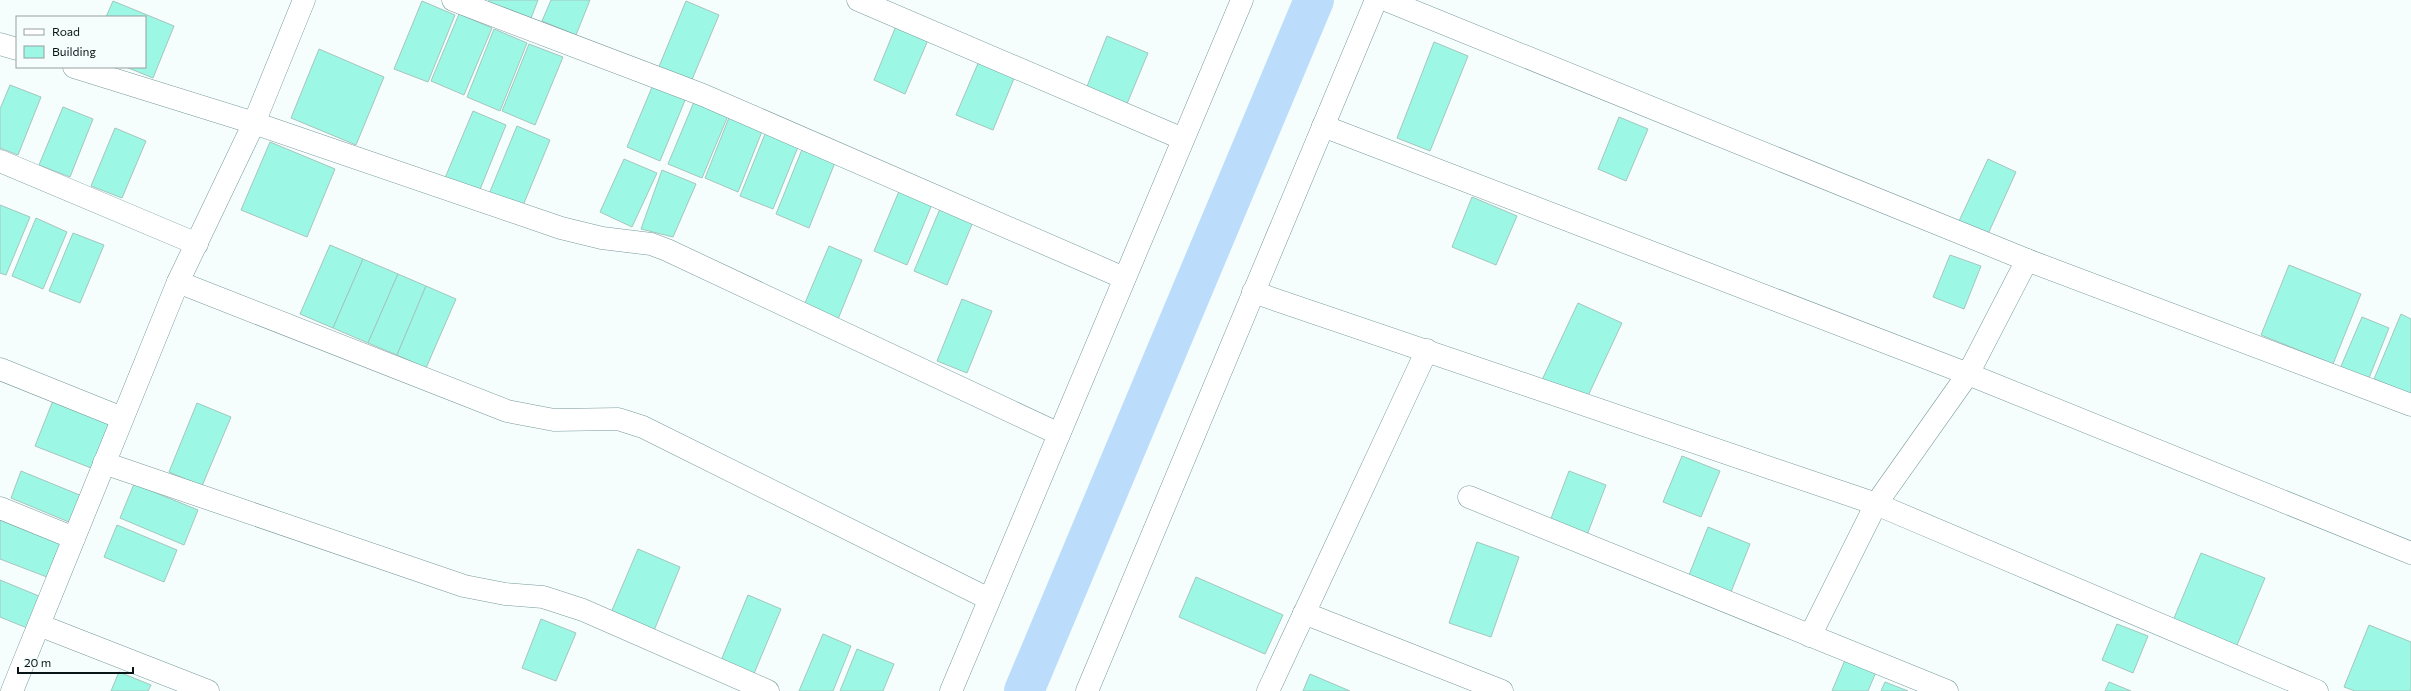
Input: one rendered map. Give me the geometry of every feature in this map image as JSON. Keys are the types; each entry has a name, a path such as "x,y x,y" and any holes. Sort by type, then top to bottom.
{"street":[{"path":"12,691 178,282 254,123 304,0"},
{"path":"453,0 703,95 1124,278"},
{"path":"858,0 1183,139"},
{"path":"951,691 1242,0"},
{"path":"1087,691 1376,0"},
{"path":"1386,0 2027,260 2411,405"},
{"path":"0,44 16,49"},
{"path":"77,68 254,123 561,228 602,238 651,244 667,250 1058,434"},
{"path":"1323,126 1968,374 2411,553"},
{"path":"0,161 197,244"},
{"path":"1810,636 1876,504 1968,374 2027,260"},
{"path":"178,282 507,411 554,420 618,419 643,427 989,599"},
{"path":"1253,292 1876,504 2317,691"},
{"path":"1268,691 1426,350"},
{"path":"0,369 122,418"},
{"path":"104,463 464,586 504,594 543,597 583,610 768,691"},
{"path":"1470,497 1947,691"},
{"path":"0,508 74,538"},
{"path":"1304,613 1502,691"},
{"path":"39,625 208,691"}],"building":[{"path":"489,0 538,0 528,26 486,9"},
{"path":"551,0 590,0 576,35 542,21"},
{"path":"113,1 174,26 153,78 128,68 146,68 146,16 106,16"},
{"path":"422,1 455,15 428,82 394,69"},
{"path":"686,1 719,15 691,82 658,69"},
{"path":"459,14 492,28 464,95 431,81"},
{"path":"896,26 928,40 905,94 874,80"},
{"path":"494,29 527,43 500,111 467,97"},
{"path":"1107,36 1148,53 1124,111 1084,94"},
{"path":"1434,42 1468,56 1430,151 1397,138"},
{"path":"529,44 563,57 535,125 502,111"},
{"path":"319,49 384,77 356,145 291,118"},
{"path":"979,61 1015,76 993,130 956,115"},
{"path":"655,80 688,93 660,161 627,147"},
{"path":"10,85 41,97 18,155 0,148 0,109"},
{"path":"696,97 730,111 702,178 668,164"},
{"path":"63,107 93,119 70,177 39,165"},
{"path":"732,110 765,124 738,192 705,178"},
{"path":"473,111 506,125 479,192 445,178"},
{"path":"1619,117 1648,129 1626,181 1598,169"},
{"path":"517,126 550,140 522,208 489,194"},
{"path":"115,128 146,141 122,198 91,186"},
{"path":"767,129 800,142 773,209 740,196"},
{"path":"270,142 335,169 307,237 241,210"},
{"path":"803,147 836,160 809,228 776,214"},
{"path":"624,159 657,173 632,227 600,212"},
{"path":"1988,159 2016,172 1988,234 1959,221"},
{"path":"662,170 696,184 673,237 641,229"},
{"path":"902,184 935,197 907,265 874,251"},
{"path":"1472,197 1517,216 1496,265 1452,247"},
{"path":"942,204 975,217 947,285 914,271"},
{"path":"0,205 30,217 6,275 0,273"},
{"path":"36,218 67,232 43,289 12,276"},
{"path":"73,233 104,245 80,303 49,291"},
{"path":"330,245 363,259 333,328 300,314"},
{"path":"829,246 862,260 836,324 802,310"},
{"path":"1950,255 1981,266 1964,309 1933,297"},
{"path":"363,259 398,274 368,343 333,328"},
{"path":"2289,265 2361,294 2333,364 2261,335"},
{"path":"398,274 426,286 397,355 368,343"},
{"path":"426,286 456,299 426,368 397,355"},
{"path":"962,299 992,311 967,373 937,361"},
{"path":"1578,303 1622,323 1586,400 1542,380"},
{"path":"2401,314 2411,319 2411,394 2374,379"},
{"path":"2362,317 2389,328 2367,383 2339,371"},
{"path":"54,398 110,421 91,468 35,446"},
{"path":"197,403 231,417 202,486 169,472"},
{"path":"1682,456 1720,471 1701,517 1663,502"},
{"path":"21,471 87,498 76,525 11,498"},
{"path":"1569,471 1606,485 1587,535 1550,521"},
{"path":"134,484 198,510 184,545 120,518"},
{"path":"0,516 66,543 52,579 0,559"},
{"path":"117,525 177,550 164,582 104,557"},
{"path":"1708,527 1750,544 1729,597 1687,580"},
{"path":"1477,542 1519,557 1491,637 1449,623"},
{"path":"638,549 680,567 653,633 610,615"},
{"path":"2201,553 2265,578 2235,650 2172,623"},
{"path":"1196,577 1283,615 1265,654 1179,617"},
{"path":"0,580 39,596 27,628 0,617"},
{"path":"748,595 781,609 753,676 720,663"},
{"path":"541,619 576,633 556,681 522,668"},
{"path":"2117,624 2148,636 2133,673 2102,660"},
{"path":"2369,625 2411,642 2411,691 2355,691 2344,687"},
{"path":"823,634 851,646 833,691 799,691"},
{"path":"857,649 894,664 883,691 840,691"},
{"path":"1845,660 1876,672 1868,691 1832,691"},
{"path":"119,672 151,685 148,691 111,691"},
{"path":"1310,674 1350,691 1303,691"},
{"path":"1885,682 1908,691 1881,691"},
{"path":"2109,682 2131,691 2105,691"}],"waterway":[{"path":"1024,691 1314,0"}]}
